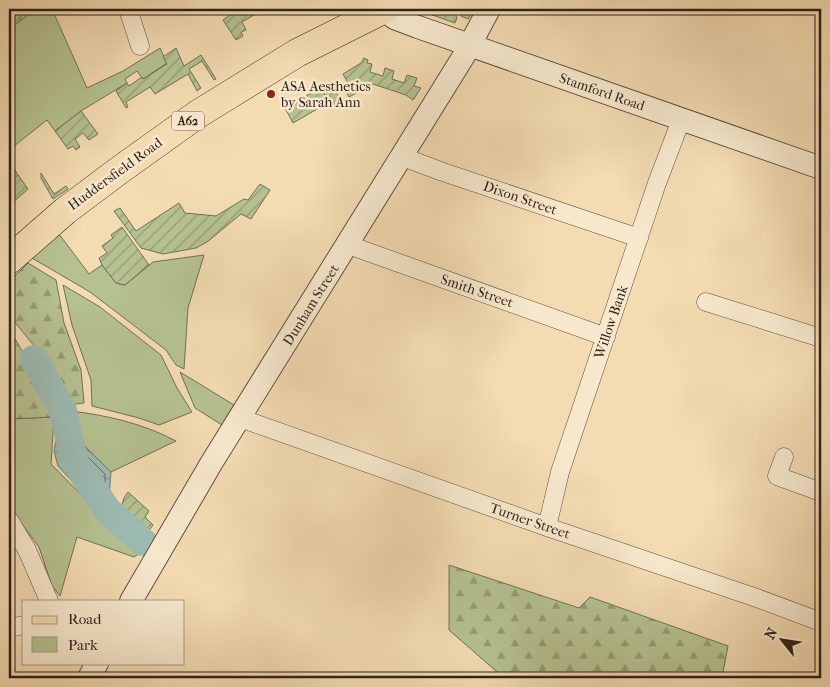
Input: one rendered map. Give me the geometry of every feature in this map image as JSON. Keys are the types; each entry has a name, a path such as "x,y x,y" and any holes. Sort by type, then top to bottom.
{"main road":[{"name":"Huddersfield Road","path":"9,260 65,211 198,114 297,53 385,9"}],"street":[{"path":"128,9 140,46"},
{"name":"Stamford Road","path":"389,9 394,18 821,168"},
{"name":"Dunham Street","path":"132,600 240,418 349,244 489,9"},
{"name":"Willow Bank","path":"547,527 560,472 657,183 681,120"},
{"name":"Dixon Street","path":"402,156 639,238"},
{"name":"Smith Street","path":"349,244 606,337"},
{"path":"706,302 821,338"},
{"name":"Turner Street","path":"240,418 821,622"},
{"path":"784,457 777,476 821,492"},
{"path":"9,520 27,550 49,600"},
{"path":"9,628 22,625"},
{"path":"89,678 96,664"}],"green space":[{"path":"9,9 36,9 9,29"},
{"path":"36,9 52,9 87,88 123,71 160,48 167,63 143,79 137,71 125,79 127,83 81,111 55,131 47,120 9,150 9,29"},
{"path":"226,9 257,9 259,12 242,22 246,30 241,32 243,36 236,40 223,20 230,15"},
{"path":"433,9 453,9 457,18 455,23 424,12"},
{"path":"459,9 474,9 468,19 461,16"},
{"path":"176,48 184,66 201,55 216,79 214,80 202,61 189,69 201,88 197,91 188,74 155,94 150,87 126,102 128,107 126,108 116,91 127,83 129,86 142,77 143,79 167,64 163,57"},
{"path":"364,58 368,60 367,63 372,64 370,72 383,76 385,68 394,71 392,79 404,83 407,75 417,78 414,86 421,88 413,100 406,95 373,84 349,97 342,85 347,81 343,74 361,63"},
{"path":"330,82 343,104 336,109 331,101 293,123 285,108 320,88 325,95 330,91 326,84"},
{"path":"81,111 98,134 89,140 83,133 75,139 80,147 76,150 73,146 68,149 55,131"},
{"path":"9,160 18,175 9,183"},
{"path":"41,173 54,194 66,186 68,189 53,199 41,178"},
{"path":"18,175 28,189 9,206 9,183"},
{"path":"260,184 270,190 251,219 241,214 207,242 196,248 163,254 141,248 114,211 120,208 136,231 179,203 185,213 216,216 244,199 248,200"},
{"path":"122,227 149,265 125,285 116,283 99,258 107,253 102,246 113,238 111,235"},
{"path":"59,234 89,274 102,265 116,283 125,285 153,262 204,255 188,308 184,369 176,365 166,350 90,292 32,258"},
{"path":"28,263 56,280 64,323 81,370 84,403 67,405 48,363 9,315 9,282"},
{"path":"63,285 100,307 161,355 177,388 192,412 159,425 92,406 91,380 72,325"},
{"path":"11,332 53,404 55,410 54,417 9,419 9,335"},
{"path":"180,372 234,405 222,425 195,408"},
{"path":"70,411 125,421 176,441 111,472 69,431"},
{"path":"54,417 51,464 95,509 142,548 139,554 134,557 77,537 60,596 52,586 39,547 9,507 9,419"},
{"path":"128,492 149,511 145,517 153,525 143,538 118,516"},
{"path":"449,565 579,608 590,597 728,646 723,672 741,678 504,678 449,630"}],"water":[{"path":"70,411 69,431 111,472 108,511 88,499 58,466 54,451 58,430 57,412"}],"waterway":[{"path":"34,359 63,411 74,461 108,511 143,542"}],"place":[{"name":"ASA Aesthetics by Sarah Ann","path":"271,94"}]}
